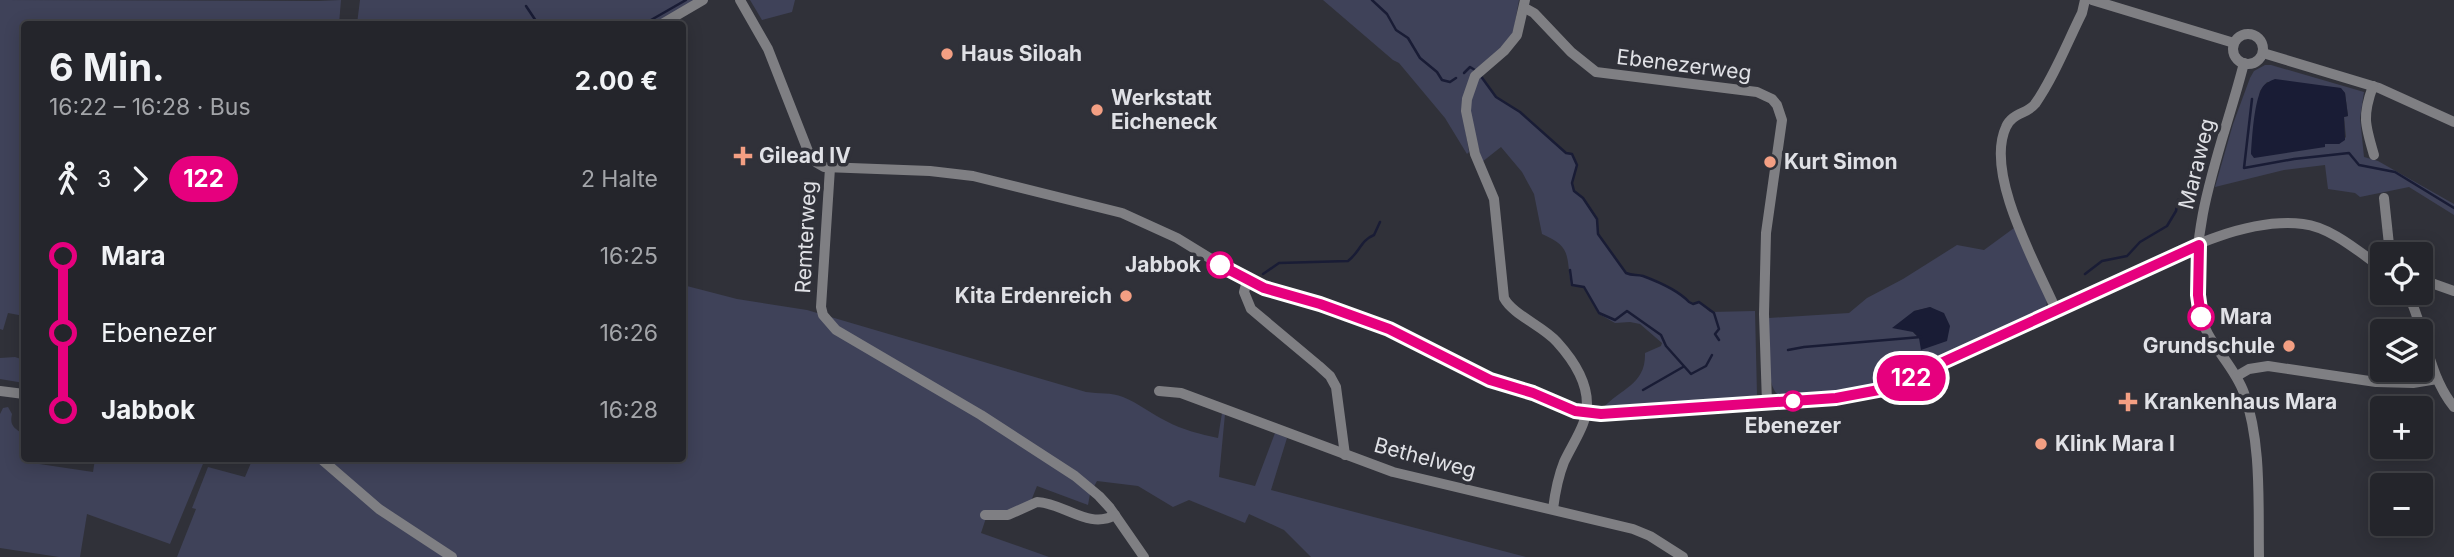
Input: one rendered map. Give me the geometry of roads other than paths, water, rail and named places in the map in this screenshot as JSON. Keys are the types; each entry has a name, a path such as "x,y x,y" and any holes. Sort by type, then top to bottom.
{"street":[{"path":"667,21 703,0"},
{"name":"Remterweg","path":"740,0 768,49 808,151 817,163 830,168 821,307 828,322 836,330 1020,439 1091,488 1115,515 1144,557"},
{"path":"2056,310 2008,199 2002,174 2001,147 2006,125 2011,118 2032,108 2044,87 2082,13 2085,0"},
{"path":"2092,0 2234,43"},
{"path":"1525,4 1517,35 1472,81 1467,99 1467,121 1475,154 1494,199 1504,298 1508,305 1548,332 1571,359 1588,397 1587,413 1562,468 1553,509"},
{"name":"Ebenezerweg","path":"1525,4 1576,57 1596,72 1757,92 1768,96 1777,104 1782,125 1766,233 1764,314 1767,403"},
{"path":"2251,34 2262,43 2263,53 2257,61 2244,63 2235,54 2234,43 2241,36 2251,34"},
{"path":"2263,53 2373,86 2454,122"},
{"name":"Maraweg","path":"2244,63 2209,187 2199,245 2198,295 2201,317 2211,341 2237,376 2249,407 2254,435 2259,557"},
{"path":"2373,86 2364,120 2374,155"},
{"path":"830,168 930,171 972,176 1122,213 1177,238 1247,281 1389,329 1490,380 1587,413 1614,414 1836,398 1884,389 2199,245 2226,234 2266,225 2307,224 2335,237 2370,260"},
{"path":"2384,198 2389,242"},
{"path":"1247,281 1245,296 1251,309 1330,376 1336,387 1345,455"},
{"path":"2433,284 2454,291"},
{"path":"2413,305 2437,379 2454,407"},
{"path":"2237,376 2249,369 2268,366 2376,382 2413,383 2437,379"},
{"path":"0,391 21,394"},
{"name":"Bethelweg","path":"1159,391 1181,393 1393,472 1643,533 1683,557"},
{"path":"325,462 379,509 452,557"},
{"path":"985,515 1008,515 1037,502 1096,521 1107,520 1115,515"}],"waterway":[{"path":"649,21 686,0"},
{"path":"1372,0 1442,80 1450,82 1456,78"},
{"path":"526,6 536,21"},
{"path":"1464,73 1470,67 1475,70"},
{"path":"1480,75 1496,97 1520,112 1566,153 1572,154 1577,165 1572,183 1574,191 1583,198 1597,219 1598,234 1626,273 1662,284 1693,304 1699,302 1714,313 1719,329 1715,334 1719,340"},
{"path":"2252,99 2244,168 2349,153 2359,165 2395,172 2454,208"},
{"path":"2085,274 2102,261 2127,256 2140,242 2167,226 2176,211 2178,200"},
{"path":"1263,274 1279,263 1348,261 1366,240 1374,235 1380,222"},
{"path":"1570,270 1572,285 1584,287 1599,313 1615,320 1627,311 1661,335 1666,346 1691,374 1706,366 1712,355"},
{"path":"1788,350 1921,337"},
{"path":"1643,390 1683,367"}],"place":[{"name":"Haus Siloah","path":"947,54"},
{"name":"Werkstatt Eicheneck","path":"1097,110"},
{"name":"Gilead IV","path":"743,156"},
{"name":"Kurt Simon","path":"1770,162"},
{"name":"Jabbok","path":"1220,265"},
{"name":"Kita Erdenreich","path":"1126,296"},
{"name":"Mara","path":"2201,317"},
{"name":"Grundschule","path":"2289,346"},
{"name":"Ebenezer","path":"1793,401"},
{"name":"Krankenhaus Mara","path":"2128,402"},
{"name":"Klink Mara I","path":"2041,444"}]}
